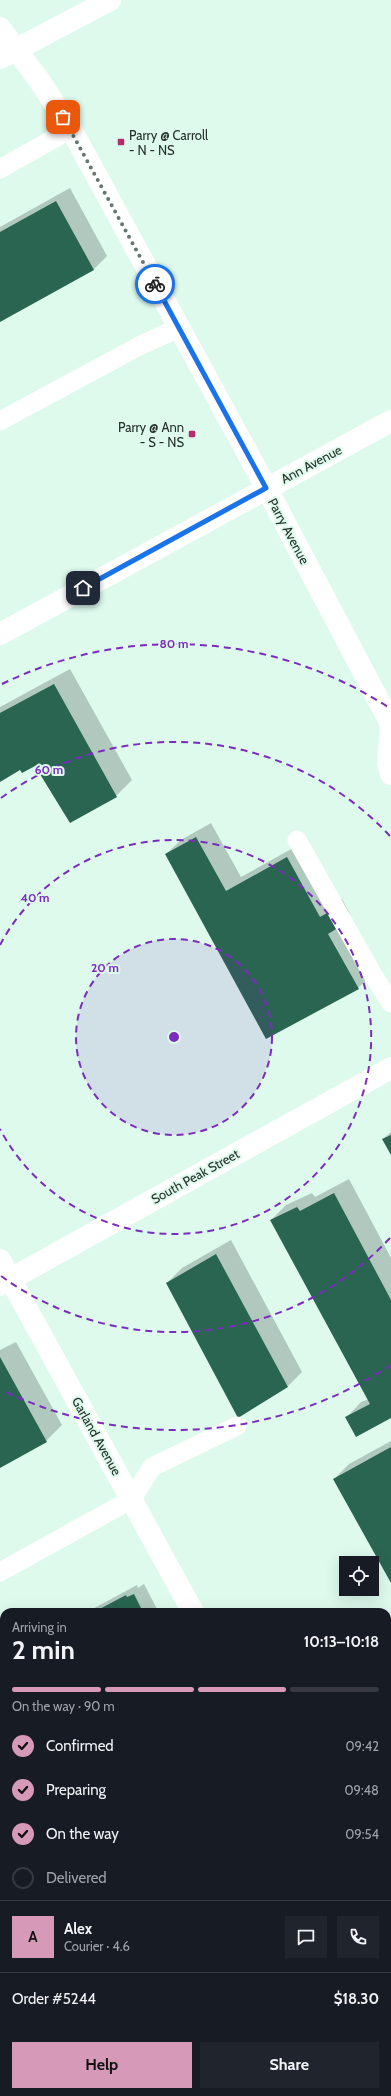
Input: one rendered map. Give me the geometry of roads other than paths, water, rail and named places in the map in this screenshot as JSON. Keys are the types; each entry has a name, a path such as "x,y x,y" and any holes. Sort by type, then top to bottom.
{"street":[{"path":"8,54 110,0"},
{"name":"Parry Avenue","path":"0,28 8,54 39,80 71,129 266,488 391,724"},
{"name":"Ann Avenue","path":"0,634 391,421"},
{"path":"391,728 388,764 391,774"},
{"name":"South Peak Street","path":"5,1282 391,1068"},
{"name":"Garland Avenue","path":"0,1260 5,1282 132,1499 192,1608"}],"lane":[{"path":"0,169 71,129"},
{"path":"0,421 141,345 179,328"},
{"path":"298,840 373,975 391,1003"},
{"path":"0,1572 132,1499 152,1467 237,1426"}],"place":[{"name":"Parry @ Carroll - N - NS","path":"121,142"},
{"name":"Parry @ Ann - S - NS","path":"192,434"}]}
